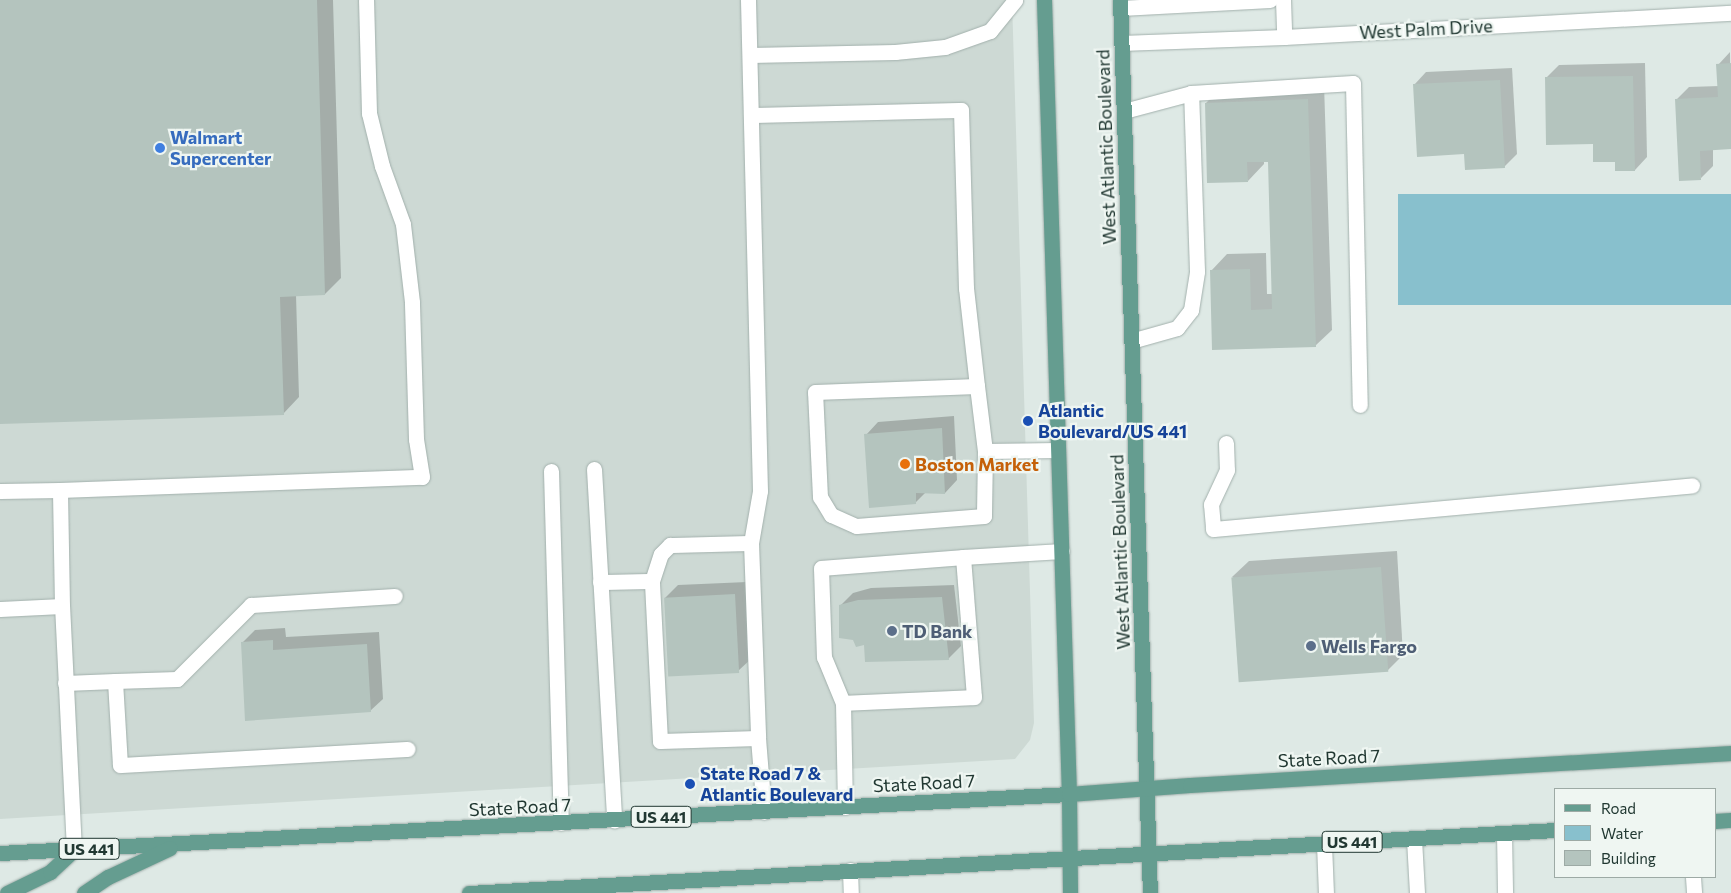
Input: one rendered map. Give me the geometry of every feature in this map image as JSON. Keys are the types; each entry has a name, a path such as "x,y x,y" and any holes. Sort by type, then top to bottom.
{"main road":[{"path":"1044,0 1062,551 1070,893"},
{"name":"West Atlantic Boulevard","path":"1120,4 1150,893"},
{"name":"State Road 7","path":"0,853 764,812 1731,753"},
{"path":"1716,821 1731,820"},
{"name":"US 441","path":"469,893 1554,830"},
{"path":"84,893 108,877 178,844"},
{"path":"7,893 50,872 74,850"}],"street":[{"path":"0,491 422,477 416,439 412,302 403,224 382,166 369,113 366,0"},
{"path":"748,0 760,491 751,544 758,738 764,812"},
{"path":"750,55 896,52 945,47 990,31 1015,0"},
{"path":"1120,4 1270,0"},
{"path":"1283,0 1284,37"},
{"name":"West Palm Drive","path":"1121,44 1731,13"},
{"path":"1124,111 1191,93 1353,83 1360,405"},
{"path":"1131,341 1177,328 1191,310 1197,271 1191,93"},
{"path":"751,115 961,110 966,288 985,451 984,516 856,526 830,515 820,498 815,392 977,386"},
{"path":"1226,443 1227,470 1212,504 1213,530 1692,484"},
{"path":"985,451 1058,450"},
{"path":"594,469 614,820"},
{"path":"551,471 561,823"},
{"path":"60,490 62,606 74,850"},
{"path":"751,544 670,545 661,554 652,581 660,741 758,738"},
{"path":"845,807 843,703 824,657 821,568 1062,551"},
{"path":"843,703 974,697 963,558"},
{"path":"600,582 652,581"},
{"path":"65,683 177,680 251,605 395,596"},
{"path":"0,609 62,606"},
{"path":"115,681 120,765 408,749"},
{"path":"1504,833 1506,893"},
{"path":"1414,838 1417,893"},
{"path":"1324,844 1326,893"},
{"path":"850,870 851,893"},
{"path":"1693,878 1694,893"}],"shaded area":[{"path":"0,0 1012,0 1034,723 1030,740 1015,759 0,819"}],"water":[{"path":"1398,194 1731,194 1731,305 1398,305"}],"building":[{"name":"Walmart Supercenter","path":"0,0 317,0 325,295 280,297 284,415 0,424"},
{"path":"1731,63 1731,149 1700,151 1701,180 1679,181 1675,99 1718,97 1716,64"},
{"path":"1633,76 1635,171 1615,171 1615,162 1593,162 1593,144 1546,145 1545,77"},
{"path":"1500,80 1505,168 1465,170 1464,154 1417,157 1413,84"},
{"path":"1308,99 1316,347 1212,350 1210,270 1250,269 1251,310 1272,309 1268,162 1247,162 1248,182 1207,183 1205,103"},
{"name":"Boston Market","path":"942,428 945,494 916,493 916,504 869,508 864,434"},
{"name":"Wells Fargo","path":"1381,567 1388,672 1239,682 1231,577"},
{"path":"735,594 739,673 668,677 664,598"},
{"name":"TD Bank","path":"942,597 949,660 865,662 864,645 856,647 853,640 839,638 839,605 858,600"},
{"path":"273,640 273,650 367,644 371,712 245,721 241,642"}],"place":[{"name":"Walmart Supercenter","path":"160,148"},
{"name":"Atlantic Boulevard/US 441","path":"1028,421"},
{"name":"Boston Market","path":"905,464"},
{"name":"TD Bank","path":"892,631"},
{"name":"Wells Fargo","path":"1311,646"},
{"name":"State Road 7 & Atlantic Boulevard","path":"690,784"}]}
